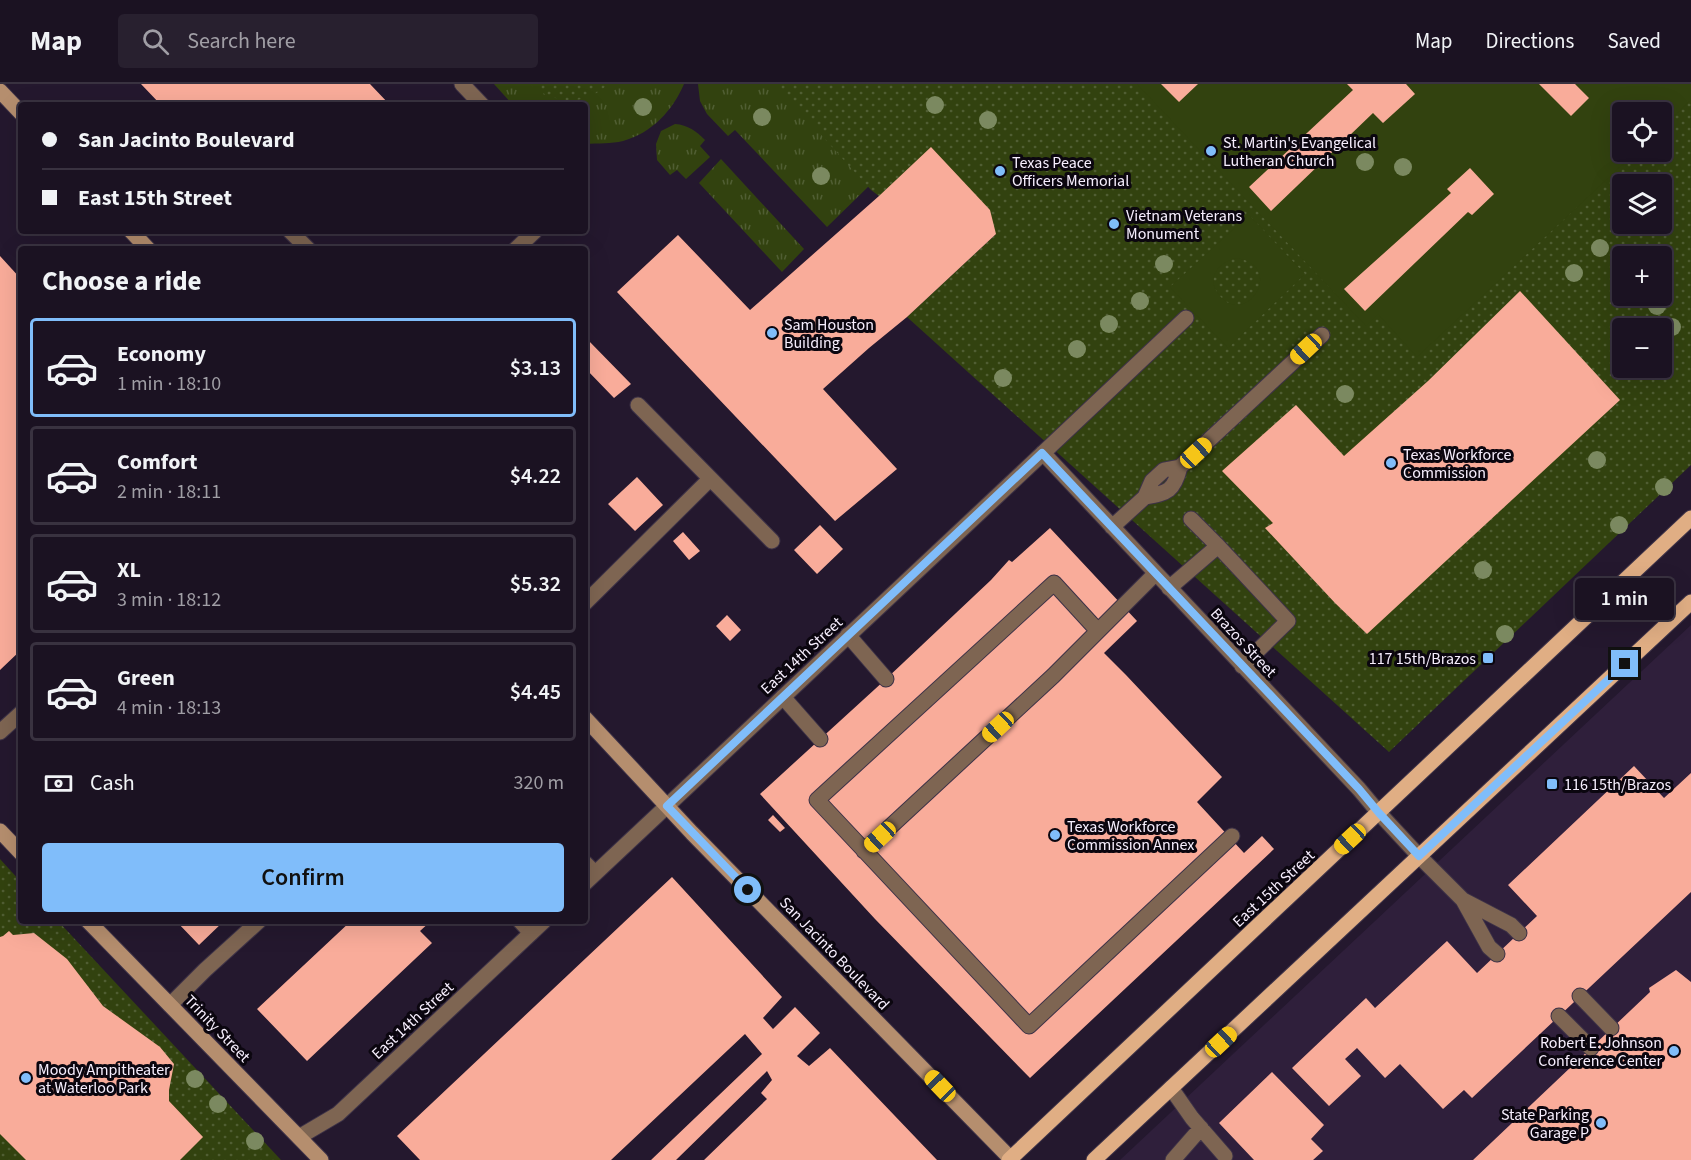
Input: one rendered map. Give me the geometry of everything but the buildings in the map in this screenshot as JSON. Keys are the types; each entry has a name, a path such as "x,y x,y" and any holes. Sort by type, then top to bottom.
{"main road":[{"path":"0,91 18,110"},
{"path":"134,234 145,246"},
{"name":"East 15th Street","path":"1010,1160 1691,518"},
{"path":"1094,1160 1691,602"},
{"name":"San Jacinto Boulevard","path":"588,721 667,806 1010,1160"},
{"path":"0,831 18,849"},
{"name":"Trinity Street","path":"91,924 321,1160"}],"street":[{"path":"462,84 479,102"},
{"path":"293,234 305,246"},
{"path":"519,246 532,234"},
{"name":"East 14th Street","path":"588,873 667,806 1186,318"},
{"path":"1112,527 1145,497 1164,494 1176,483 1180,467 1322,334"},
{"path":"638,405 772,541"},
{"name":"Brazos Street","path":"1042,453 1359,789 1419,856 1463,900"},
{"path":"588,593 710,478"},
{"path":"1191,519 1288,621 1242,666"},
{"path":"1169,588 1218,546"},
{"path":"864,851 1053,676 1155,574"},
{"path":"1098,631 1054,583 817,800 1029,1026 1232,836"},
{"path":"848,635 886,679"},
{"path":"783,697 820,739"},
{"path":"0,732 18,715"},
{"path":"1463,900 1511,925 1519,933"},
{"path":"1463,900 1497,954"},
{"path":"170,1005 256,924"},
{"path":"523,924 531,933"},
{"name":"East 14th Street","path":"299,1137 338,1114 541,924"},
{"path":"1580,996 1611,1028"},
{"path":"1559,1016 1591,1048"},
{"path":"1171,1088 1192,1118 1225,1156"},
{"path":"1173,1160 1202,1128"}],"shaded area":[{"path":"1691,625 1691,1160 1120,1160"}],"green space":[{"path":"494,84 684,84 668,111 652,126 633,137 609,143 588,144 588,102 510,102"},
{"path":"530,84 608,84 589,97 569,100 549,96"},
{"path":"698,84 1042,84 955,102 827,227 735,130 728,136 707,114 700,101"},
{"path":"775,84 1691,84 1691,465 1389,752 907,317 996,234 879,196"},
{"path":"1137,84 1691,84 1691,100 1672,118 1672,102 1612,102 1612,162 1625,162 1417,357 1378,314 1366,326"},
{"path":"675,124 688,127 702,137 705,140 700,146 710,157 686,179 677,170 670,175 657,160 656,144 661,131"},
{"path":"721,159 804,249 782,272 699,183"},
{"path":"1249,215 1305,274 1228,348 1170,287","holes":["1236,258 1251,263 1258,271 1260,282 1257,292 1241,305 1230,304 1216,290 1214,284 1216,272 1224,263"]},
{"path":"0,859 18,879 18,924 61,924 281,1160 0,1160"}],"place":[{"name":"St. Martin's Evangelical Lutheran Church","path":"1211,151"},
{"name":"Texas Peace Officers Memorial","path":"1000,171"},
{"name":"Vietnam Veterans Monument","path":"1114,224"},
{"name":"Sam Houston Building","path":"772,333"},
{"name":"Texas Workforce Commission","path":"1391,463"},
{"name":"117 15th/Brazos","path":"1488,658"},
{"name":"116 15th/Brazos","path":"1552,784"},
{"name":"Texas Workforce Commission Annex","path":"1055,835"},
{"name":"Robert E. Johnson Conference Center","path":"1674,1051"},
{"name":"Moody Ampitheater at Waterloo Park","path":"26,1078"},
{"name":"State Parking Garage P","path":"1601,1123"}],"route":[{"path":"748,890 667,806 1042,453 1359,789 1419,856 1625,664"}]}
